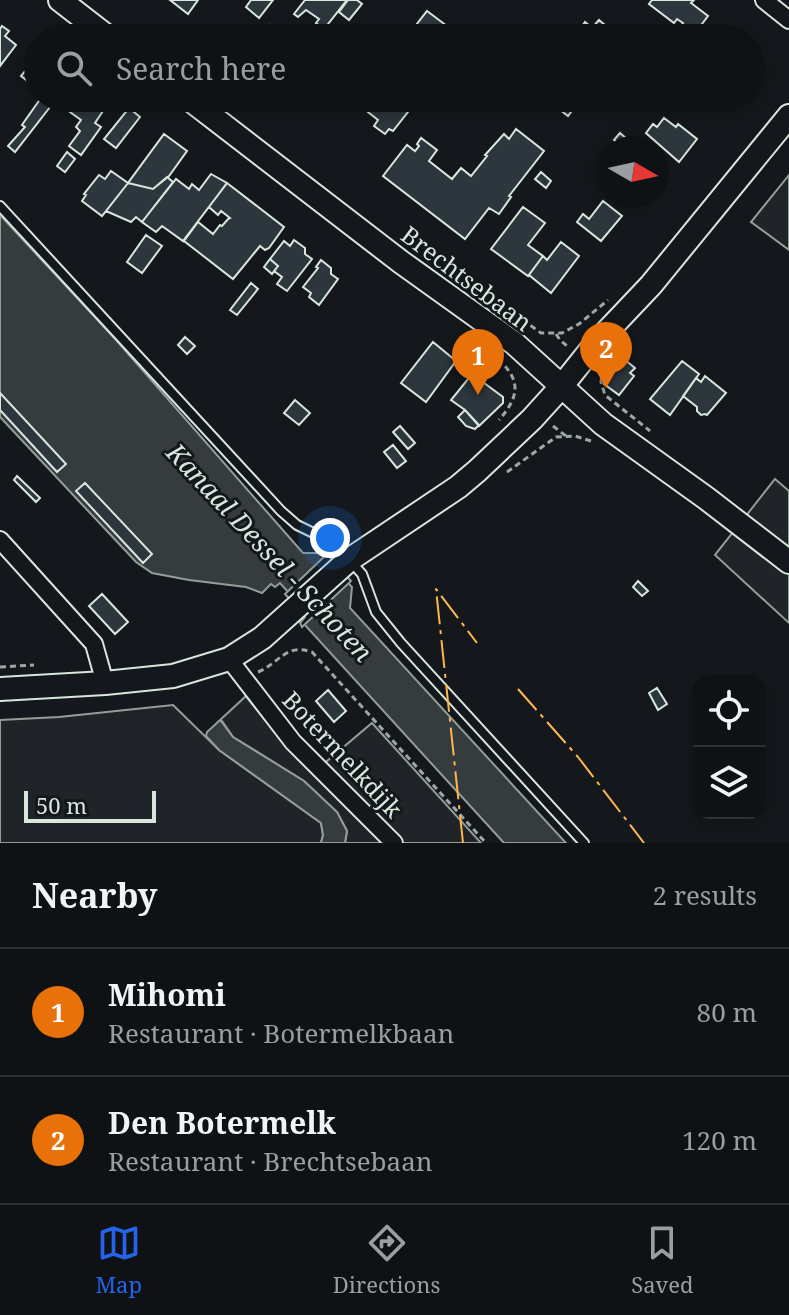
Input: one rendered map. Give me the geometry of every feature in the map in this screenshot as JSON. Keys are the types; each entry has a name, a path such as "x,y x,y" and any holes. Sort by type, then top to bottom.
{"main road":[{"path":"60,0 91,24"},
{"name":"Brechtsebaan","path":"206,112 401,262 514,343 603,424 789,562"},
{"path":"0,689 173,676 229,659 262,638 344,564 444,497 477,471 532,419 597,342 651,285 789,116"}],"street":[{"path":"764,0 789,20"},
{"path":"0,540 94,644 105,683"},
{"name":"Botermelkdijk","path":"229,659 293,742 394,843"}],"lane":[{"path":"0,206 281,511 297,525 334,544 344,564 362,574 376,612 391,631 584,843"}],"path":[{"path":"556,333 568,346"},
{"path":"600,372 605,395 626,413"},
{"path":"511,375 515,397"},
{"path":"575,436 581,427"},
{"path":"566,436 591,441"},
{"path":"229,659 255,673 291,650 301,648 312,652 486,843"}],"shaded area":[{"path":"789,175 789,250 751,222"},
{"path":"775,479 789,491 789,623 715,555"},
{"path":"246,696 285,744 314,772 372,723 481,843 345,843 347,831 337,812 304,781 233,737 219,721"},
{"path":"173,705 219,750 321,823 321,843 0,843 0,720"}],"water":[{"name":"Kanaal Dessel - Schoten","path":"0,215 117,341 303,553 321,553 352,587 350,608 566,843 504,843 304,624 310,616 280,583 275,587 271,584 262,593 246,587 152,573 136,562 0,417"},
{"path":"219,721 233,737 304,781 337,812 347,831 345,843 321,843 321,823 219,750 206,736"}],"pier":[{"path":"327,554 351,581 302,627 300,623 305,617 285,594"}],"building":[{"path":"170,0 198,0 188,14"},
{"path":"251,0 273,0 259,18 246,7"},
{"path":"305,0 347,0 328,24 317,24 319,19 306,10 298,17 294,14"},
{"path":"348,0 357,0 362,4 349,20 339,12"},
{"path":"652,0 694,0 691,3 708,16 702,24 682,24 677,19 674,23 649,4"},
{"path":"427,11 444,24 417,24"},
{"path":"2,26 9,31 5,36 16,45 0,66 0,29"},
{"path":"31,112 46,112 15,152 8,146 25,127 22,125"},
{"path":"70,112 102,112 95,123 101,127 81,155 69,146 80,131 76,127 81,120"},
{"path":"126,112 134,112 140,117 116,148 104,139"},
{"path":"368,112 408,112 393,131 389,129 385,134 374,126 378,120"},
{"path":"664,118 676,127 678,124 697,139 679,162 669,153 669,136 649,136 646,133 653,124 657,127"},
{"path":"516,129 544,151 499,214 489,208 465,239 383,176 407,145 415,151 421,138 437,150 429,161 452,179 461,168 471,176 504,134 509,139"},
{"path":"164,134 187,151 169,176 153,189 128,183"},
{"path":"67,152 75,159 65,172 57,166"},
{"path":"111,171 128,183 102,216 82,201 99,175 105,179"},
{"path":"541,172 551,181 546,188 535,179"},
{"path":"211,174 227,183 183,241 162,226 156,232 142,222 176,179 189,189 192,184 199,190"},
{"path":"167,177 173,182 142,222 136,217 131,222 106,211 128,183 153,189"},
{"path":"227,183 284,227 269,248 265,250 260,246 233,279 184,241 198,222 213,234 230,218 221,211 218,215 209,207"},
{"path":"523,207 545,223 528,245 543,256 528,276 491,249"},
{"path":"598,208 612,208 622,216 601,241 577,222 583,214 589,219"},
{"path":"146,235 162,246 142,273 127,262"},
{"path":"294,240 305,248 305,254 312,259 287,291 277,284 282,277 274,271 278,266 270,259 284,241 290,246"},
{"path":"561,242 579,256 551,293 529,275 543,256 547,260"},
{"path":"270,259 278,266 272,274 264,267"},
{"path":"321,260 338,279 319,305 303,287"},
{"path":"251,283 258,289 237,315 230,310"},
{"path":"185,337 195,346 187,354 178,345"},
{"path":"433,342 456,361 426,402 401,383"},
{"path":"624,359 635,368 630,373 634,376 619,395 604,384"},
{"path":"682,361 699,374 670,415 650,399"},
{"path":"472,374 503,397 503,403 479,426 451,400"},
{"path":"705,376 726,393 707,415 701,415 697,407 683,396 696,378 701,382"},
{"path":"0,393 66,464 57,472 0,410"},
{"path":"295,400 310,413 299,425 284,413"},
{"path":"465,410 479,425 475,429 466,426 458,417"},
{"path":"400,426 415,443 408,449 393,432"},
{"path":"393,445 406,461 397,468 384,452"},
{"path":"17,476 40,498 36,502 14,480"},
{"path":"85,483 152,554 143,563 76,491"},
{"path":"638,581 648,591 642,596 633,587"},
{"path":"102,594 128,622 115,634 89,606"},
{"path":"657,688 667,704 658,710 649,693"},
{"path":"328,690 346,711 334,722 316,701"}],"power":[{"path":"463,843 436,589 477,643"},
{"path":"518,689 578,757 644,843"}],"place":[{"name":"Den Botermelk","path":"606,388"},
{"name":"Mihomi","path":"478,395"}]}
